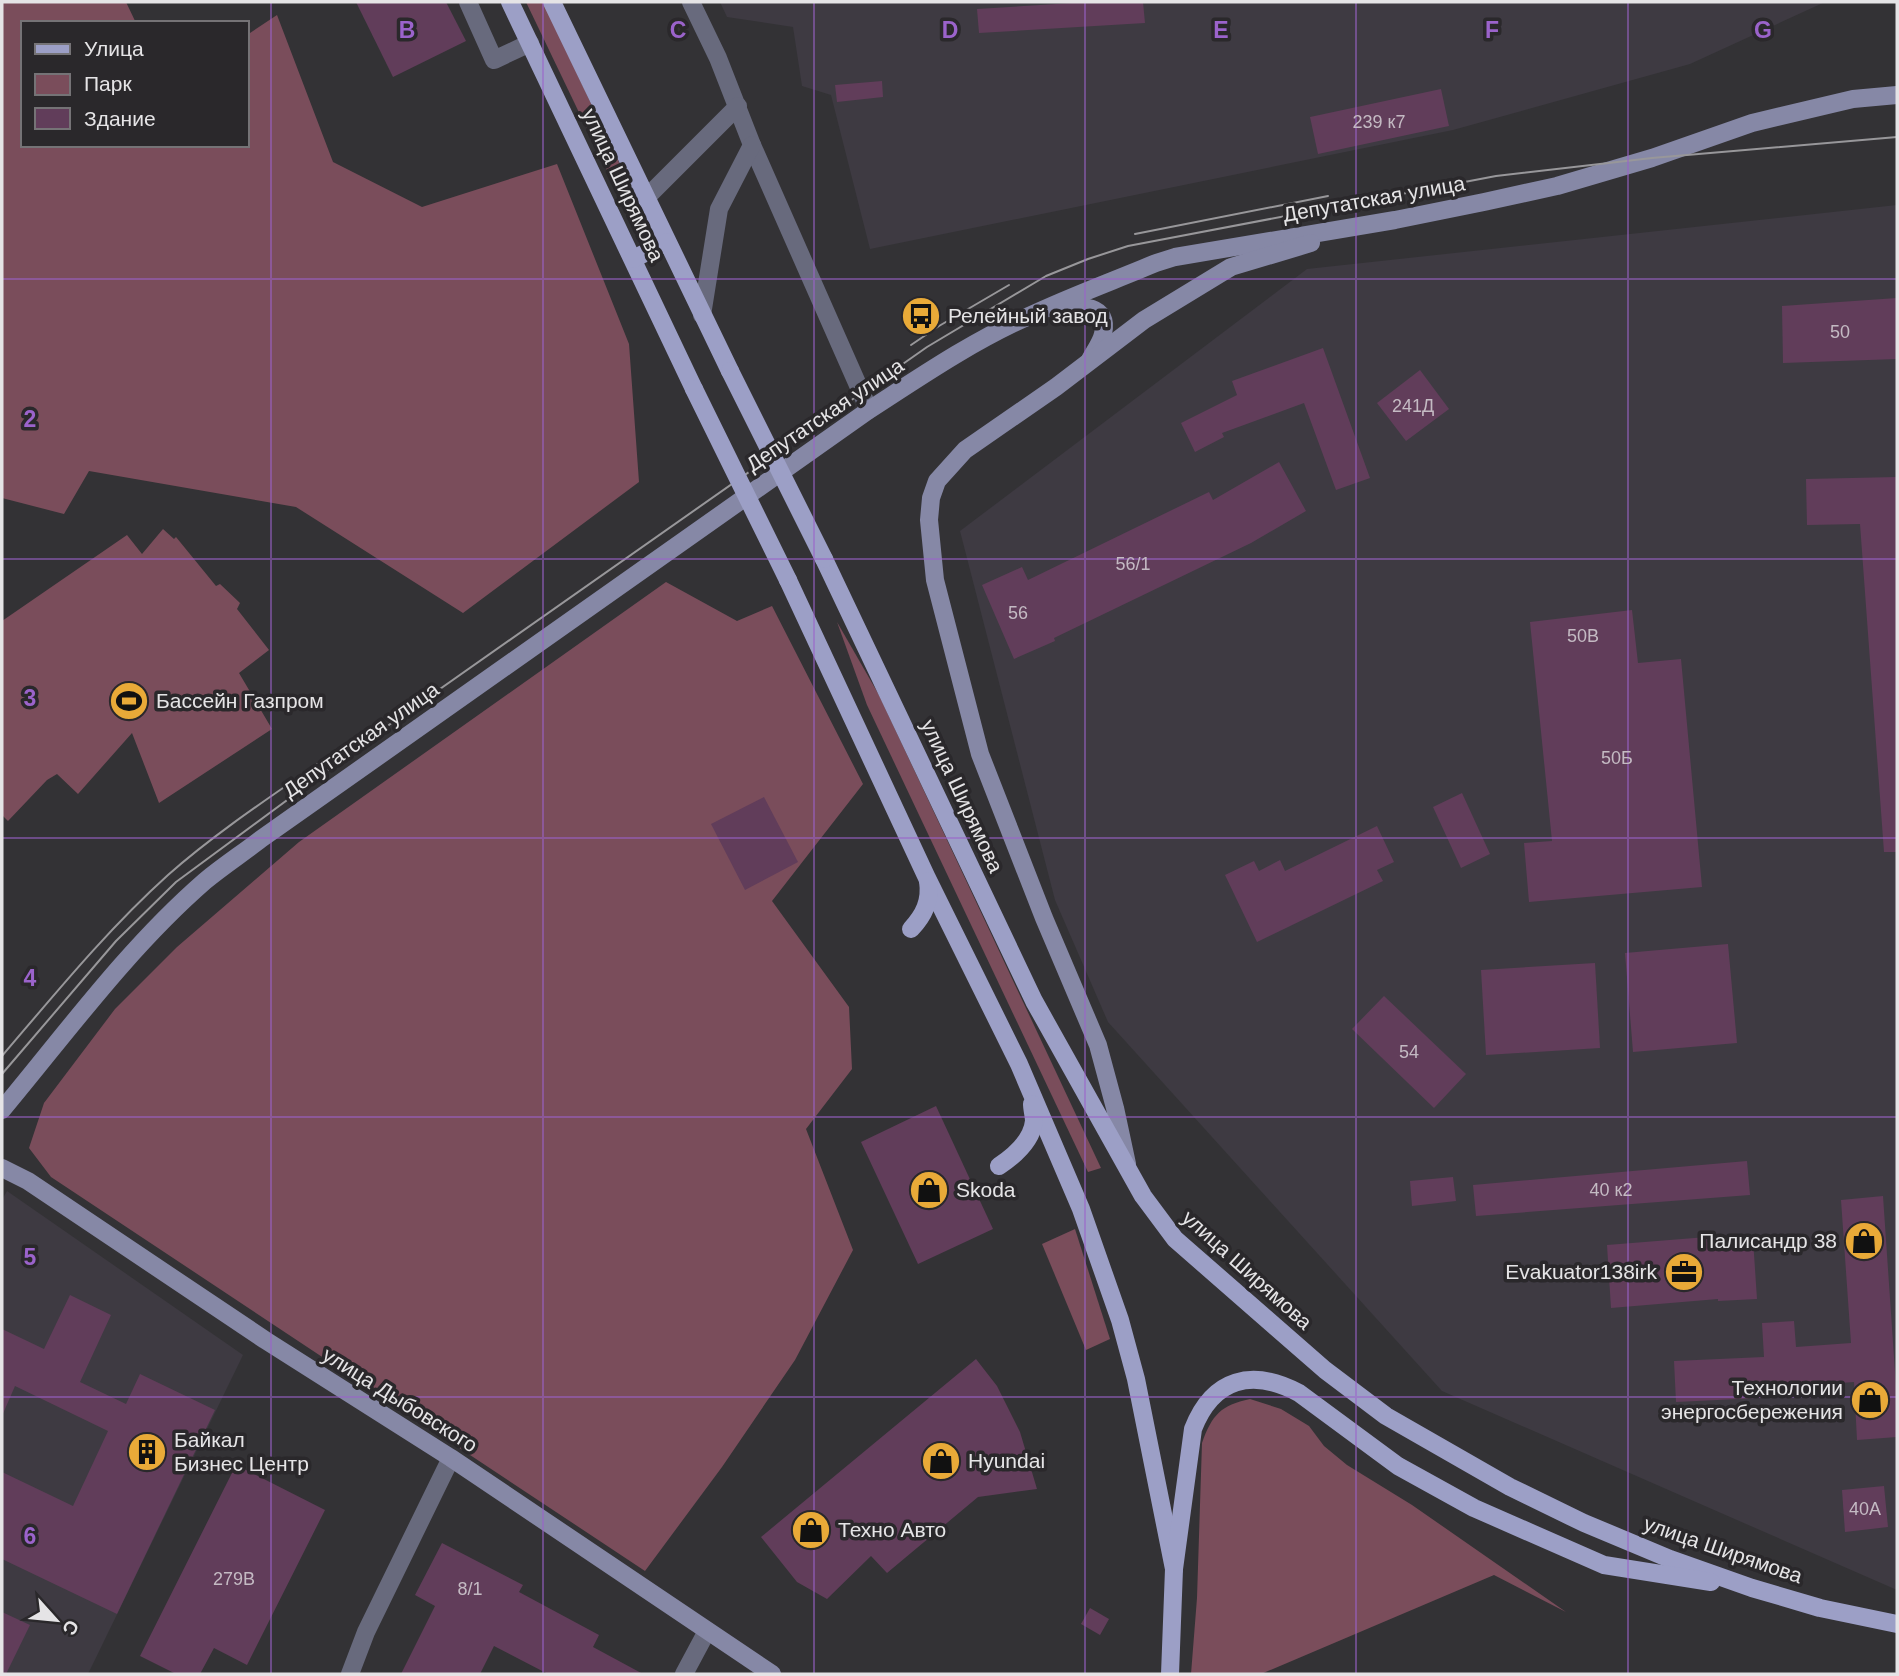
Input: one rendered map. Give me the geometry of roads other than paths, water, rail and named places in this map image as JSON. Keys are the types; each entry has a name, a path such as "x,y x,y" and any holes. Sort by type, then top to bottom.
{"main road":[{"name":"улица Ширямова","path":"510,2 788,580 927,878 1019,1064"},
{"name":"улица Ширямова","path":"552,2 702,315 824,559 1034,1001 1129,1171 1154,1213 1175,1239 1325,1370 1386,1416 1510,1487 1584,1523 1670,1559 1752,1588 1820,1608 1897,1624"},
{"name":"Депутатская улица","path":"2,1110 113,975 206,881 261,839 869,410 953,356 1026,317 1175,257 1381,222 1557,186 1652,158 1752,123 1853,99 1897,95"},
{"path":"1129,1171 1098,1045 1044,918 980,754 941,610 931,555 929,520 933,491 946,470 965,450 1089,363 1144,320 1231,267 1381,222"},
{"path":"633,259 667,242"},
{"path":"1026,317 1082,305 1093,309 1104,325 1103,335 1089,363"},
{"path":"911,929 925,910 929,888 927,878"},
{"path":"999,1166 1014,1156 1034,1123 1031,1098 1019,1064"},
{"path":"1019,1064 1081,1209 1120,1320 1136,1379 1174,1569"},
{"name":"улица Дыбовского","path":"2,1168 28,1181 264,1340 451,1458 772,1674"},
{"path":"1170,1674 1174,1569 1191,1441 1197,1420 1207,1402 1231,1383 1252,1380 1276,1383 1299,1393 1398,1466 1432,1486 1474,1508 1604,1565 1752,1588"}],"street":[{"path":"468,2 494,60 530,43"},
{"path":"691,2 869,410"},
{"path":"646,198 738,106"},
{"path":"702,315 719,209 752,145"},
{"path":"350,1674 366,1632 451,1458"},
{"path":"684,1674 707,1631"}],"tram line":[{"path":"2,1074 116,941 176,882 393,722 927,347 1046,276 1128,246 1496,176 1652,158 1897,137"},
{"path":"1135,234 1328,196"},
{"path":"911,345 1009,285"},
{"path":"2,1056 103,940 168,875 232,824 345,745"}],"place":[{"name":"Релейный завод","path":"921,316"},
{"name":"Бассейн Газпром","path":"129,701"},
{"name":"Skoda","path":"929,1190"},
{"name":"Палисандр 38","path":"1864,1241"},
{"name":"Evakuator138irk","path":"1684,1272"},
{"name":"Технологии энергосбережения","path":"1870,1400"},
{"name":"Байкал Бизнес Центр","path":"147,1452"},
{"name":"Hyundai","path":"941,1461"},
{"name":"Техно Авто","path":"811,1530"}]}
